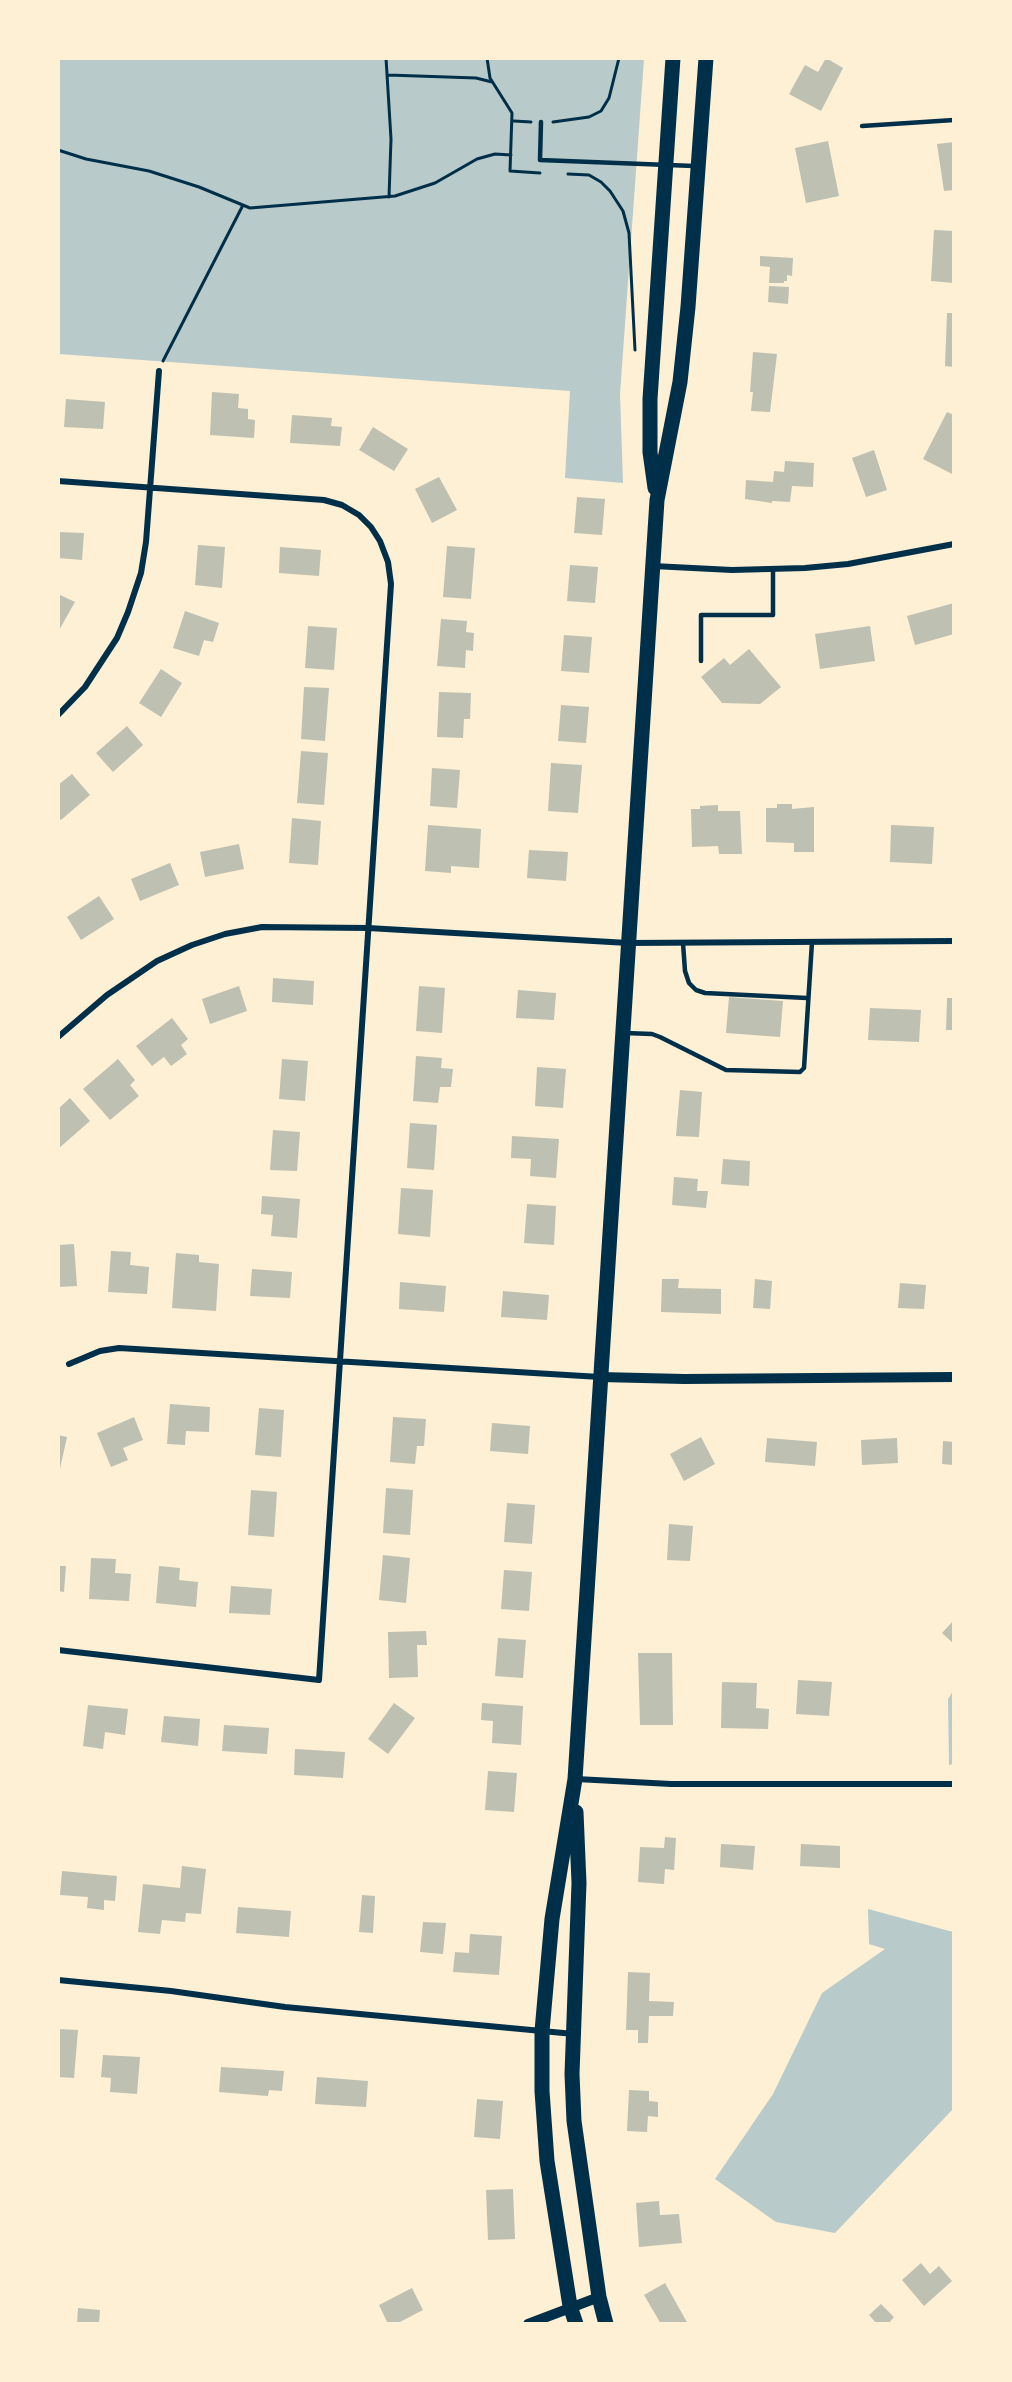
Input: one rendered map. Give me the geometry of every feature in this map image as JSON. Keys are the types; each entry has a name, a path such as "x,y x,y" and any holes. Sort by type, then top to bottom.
{"main road":[{"path":"657,500 650,452 650,399 673,58"},
{"path":"576,2324 570,2306 547,2161 542,2091 542,2031 552,1919 574,1779 657,500 680,382 706,58"},
{"path":"574,1779 579,1883 572,2074 574,2121 598,2297 606,2324"}],"street":[{"path":"58,715 85,687 102,663 129,612 141,573 151,488 159,371"},
{"path":"58,481 324,500 342,505 371,527 380,541 388,562 391,584 319,1680 58,1650"},
{"path":"652,566 773,570 848,564 954,544"},
{"path":"58,1037 116,989 157,961 192,945 225,934 277,925 628,943 954,941"},
{"path":"69,1364 100,1351 119,1348 600,1377 684,1379 954,1377"},
{"path":"574,1779 671,1784 954,1784"},
{"path":"58,1980 171,1991 285,2007 574,2034"},
{"path":"528,2324 598,2297"}],"lane":[{"path":"862,126 954,120"},
{"path":"541,122 540,160 698,166"},
{"path":"701,661 701,615 773,615 773,570"},
{"path":"622,1032 652,1034 726,1070 800,1072 804,1068 812,942"},
{"path":"683,943 685,971 689,983 696,990 705,993 807,998"}],"path":[{"path":"386,58 391,139 389,197"},
{"path":"488,58 488,70 493,83 512,113 510,171 544,173"},
{"path":"513,121 573,121 601,111 609,98 619,58"},
{"path":"387,75 476,78 493,83"},
{"path":"58,150 86,159 150,171 199,187 250,208 389,197 435,183 477,159 495,154 511,155"},
{"path":"567,174 589,175 601,182 623,211 629,233 635,353"},
{"path":"159,371 172,341 242,206"}],"shaded area":[{"path":"58,59 644,59 620,394 623,483 565,478 570,391 59,354"},
{"path":"953,1691 953,1764 949,1765 948,1699"},
{"path":"868,1909 953,1932 953,2109 835,2233 776,2222 715,2179 773,2094 822,1993 885,1949 869,1944"}],"building":[{"path":"826,58 843,68 821,111 789,94 805,65 818,72"},
{"path":"828,141 839,196 806,203 795,148"},
{"path":"954,142 954,190 944,191 937,144"},
{"path":"934,230 954,231 954,283 931,281"},
{"path":"760,256 793,258 792,276 787,275 787,281 784,283 769,283 770,267 760,266"},
{"path":"769,286 789,287 788,304 768,302"},
{"path":"947,313 954,313 954,367 945,366"},
{"path":"753,352 777,354 770,412 751,411"},
{"path":"212,392 239,394 238,408 248,409 248,419 255,420 254,438 210,435"},
{"path":"66,399 105,402 103,429 64,427"},
{"path":"947,412 954,415 954,475 923,459"},
{"path":"292,415 332,418 331,426 342,427 340,446 290,443"},
{"path":"373,427 408,449 394,471 359,450"},
{"path":"874,450 887,490 866,497 852,458"},
{"path":"785,461 814,463 813,487 792,486 790,502 772,501 772,503 745,499 746,480 773,482 774,471 784,472"},
{"path":"439,477 457,510 432,523 415,489"},
{"path":"577,497 605,499 602,535 574,533"},
{"path":"58,532 84,533 82,560 58,558"},
{"path":"198,545 225,547 222,588 195,585"},
{"path":"447,546 475,548 471,599 443,597"},
{"path":"280,547 321,550 319,576 279,573"},
{"path":"570,565 598,567 595,603 567,601"},
{"path":"58,594 75,602 58,632"},
{"path":"954,603 954,634 915,645 907,616"},
{"path":"185,611 219,623 213,642 204,640 199,656 173,648"},
{"path":"441,619 467,621 466,632 474,633 473,651 466,650 465,668 437,666"},
{"path":"308,626 337,628 334,670 305,668"},
{"path":"870,626 875,661 820,669 815,634"},
{"path":"564,635 592,637 589,673 561,671"},
{"path":"749,649 781,687 760,704 722,703 701,677 724,658 730,665"},
{"path":"161,669 182,683 161,717 139,703"},
{"path":"304,687 329,688 325,741 301,739"},
{"path":"439,692 471,693 470,719 464,719 463,738 437,737"},
{"path":"561,705 589,707 586,743 558,741"},
{"path":"127,726 143,745 113,772 96,753"},
{"path":"301,751 328,753 324,805 297,803"},
{"path":"551,763 582,765 578,813 548,811"},
{"path":"432,768 460,770 457,808 430,806"},
{"path":"72,774 90,795 61,820 58,817 58,785"},
{"path":"777,804 792,804 792,809 814,807 814,852 794,852 794,843 766,842 766,808 777,808"},
{"path":"718,805 718,811 740,811 742,854 719,854 718,846 692,847 691,809"},
{"path":"292,818 321,821 318,865 289,863"},
{"path":"428,825 481,829 479,868 451,866 451,873 425,871"},
{"path":"891,825 934,827 932,864 890,862"},
{"path":"239,844 244,869 205,877 200,852"},
{"path":"529,850 568,852 566,881 527,878"},
{"path":"170,863 179,885 140,901 131,879"},
{"path":"99,896 114,919 81,940 67,917"},
{"path":"273,978 314,981 313,1005 272,1002"},
{"path":"239,986 247,1011 210,1024 202,999"},
{"path":"419,986 445,988 442,1033 416,1031"},
{"path":"518,990 556,993 554,1020 516,1018"},
{"path":"729,997 783,1001 780,1037 726,1033"},
{"path":"947,998 954,998 954,1030 946,1030"},
{"path":"870,1008 921,1010 919,1042 868,1040"},
{"path":"172,1018 188,1039 181,1045 187,1054 171,1066 164,1057 152,1066 136,1046"},
{"path":"416,1056 442,1058 441,1068 453,1069 451,1087 440,1087 438,1103 413,1101"},
{"path":"118,1059 135,1080 130,1085 139,1096 110,1120 83,1089"},
{"path":"282,1059 308,1061 305,1101 279,1099"},
{"path":"537,1067 566,1069 563,1108 535,1106"},
{"path":"680,1090 702,1092 699,1137 676,1136"},
{"path":"70,1098 90,1121 58,1149 58,1109"},
{"path":"410,1123 437,1125 434,1170 407,1168"},
{"path":"273,1130 300,1132 297,1171 270,1170"},
{"path":"512,1136 559,1139 556,1178 530,1176 531,1159 511,1158"},
{"path":"723,1159 750,1161 749,1186 721,1184"},
{"path":"674,1177 698,1179 697,1191 708,1191 706,1208 672,1205"},
{"path":"401,1188 433,1190 430,1237 398,1234"},
{"path":"262,1196 300,1199 297,1238 271,1236 273,1215 261,1214"},
{"path":"527,1204 556,1206 554,1245 524,1243"},
{"path":"74,1244 77,1286 58,1287 58,1245"},
{"path":"111,1251 131,1252 130,1265 149,1267 147,1294 108,1292"},
{"path":"176,1253 199,1255 199,1262 219,1264 216,1311 172,1308"},
{"path":"252,1269 292,1272 290,1298 250,1296"},
{"path":"662,1279 679,1279 678,1288 721,1289 721,1314 661,1312"},
{"path":"755,1279 772,1281 770,1309 753,1308"},
{"path":"400,1282 446,1286 444,1312 399,1309"},
{"path":"900,1283 926,1285 924,1309 898,1308"},
{"path":"503,1291 549,1295 547,1320 501,1317"},
{"path":"170,1404 210,1407 209,1432 186,1431 185,1445 167,1444"},
{"path":"259,1408 284,1410 281,1457 255,1455"},
{"path":"134,1417 143,1440 123,1448 128,1460 111,1467 97,1433"},
{"path":"393,1417 426,1419 424,1446 417,1446 415,1464 390,1462"},
{"path":"492,1423 530,1426 528,1454 490,1451"},
{"path":"58,1435 67,1437 59,1473 58,1473"},
{"path":"701,1437 715,1464 684,1481 670,1454"},
{"path":"767,1438 817,1442 815,1466 765,1462"},
{"path":"897,1438 898,1463 862,1465 861,1440"},
{"path":"943,1441 954,1442 954,1465 942,1464"},
{"path":"386,1488 413,1490 410,1535 383,1533"},
{"path":"251,1490 277,1492 274,1537 248,1535"},
{"path":"507,1503 535,1505 532,1544 504,1542"},
{"path":"669,1524 693,1526 690,1561 667,1560"},
{"path":"383,1555 410,1558 406,1603 379,1600"},
{"path":"91,1558 116,1559 115,1573 131,1574 129,1601 89,1599"},
{"path":"58,1566 66,1566 64,1592 58,1591"},
{"path":"159,1566 180,1568 179,1580 198,1582 196,1607 156,1603"},
{"path":"504,1570 532,1572 529,1611 501,1609"},
{"path":"231,1586 272,1589 270,1615 229,1613"},
{"path":"954,1620 954,1644 942,1633"},
{"path":"426,1631 427,1645 417,1645 418,1677 389,1678 388,1632"},
{"path":"498,1638 526,1640 523,1678 495,1676"},
{"path":"638,1653 672,1653 673,1725 640,1725"},
{"path":"798,1680 832,1682 829,1716 796,1714"},
{"path":"722,1682 757,1683 756,1708 769,1709 768,1729 721,1728"},
{"path":"394,1703 415,1718 388,1754 368,1739"},
{"path":"482,1703 523,1706 521,1745 492,1743 493,1721 481,1720"},
{"path":"88,1705 128,1709 125,1735 105,1732 103,1749 83,1746"},
{"path":"164,1716 200,1719 198,1746 161,1742"},
{"path":"224,1725 269,1728 267,1754 222,1751"},
{"path":"295,1749 345,1752 343,1778 294,1775"},
{"path":"488,1771 517,1773 514,1812 485,1810"},
{"path":"665,1837 676,1838 674,1870 665,1869 664,1884 638,1882 640,1847 664,1848"},
{"path":"721,1844 755,1846 753,1870 720,1867"},
{"path":"801,1844 840,1846 840,1868 800,1866"},
{"path":"182,1866 206,1869 201,1914 186,1913 185,1922 162,1920 160,1934 138,1932 143,1884 180,1888"},
{"path":"62,1871 117,1876 115,1901 104,1900 104,1910 87,1908 88,1897 60,1895"},
{"path":"362,1895 375,1896 373,1933 359,1932"},
{"path":"238,1907 291,1911 289,1937 236,1933"},
{"path":"423,1922 446,1923 443,1954 420,1952"},
{"path":"470,1934 502,1936 499,1975 453,1972 455,1952 469,1953"},
{"path":"628,1972 650,1973 649,2001 674,2002 673,2016 649,2016 648,2043 638,2043 638,2030 626,2030"},
{"path":"58,2029 78,2030 74,2078 58,2077"},
{"path":"103,2055 140,2057 137,2094 110,2092 111,2078 101,2077"},
{"path":"221,2067 284,2071 282,2091 269,2090 268,2096 219,2092"},
{"path":"317,2077 368,2081 366,2107 315,2104"},
{"path":"629,2090 649,2091 649,2101 658,2102 658,2117 648,2116 647,2132 627,2131"},
{"path":"477,2099 503,2101 500,2139 474,2137"},
{"path":"513,2189 515,2239 488,2240 486,2190"},
{"path":"659,2201 660,2215 679,2214 682,2243 639,2247 636,2203"},
{"path":"921,2263 930,2274 939,2266 952,2281 924,2306 902,2280"},
{"path":"665,2283 688,2324 661,2324 644,2295"},
{"path":"412,2288 423,2310 396,2324 388,2324 379,2305"},
{"path":"881,2304 894,2317 888,2324 877,2324 869,2315"},
{"path":"78,2308 100,2310 99,2324 77,2324"}]}
